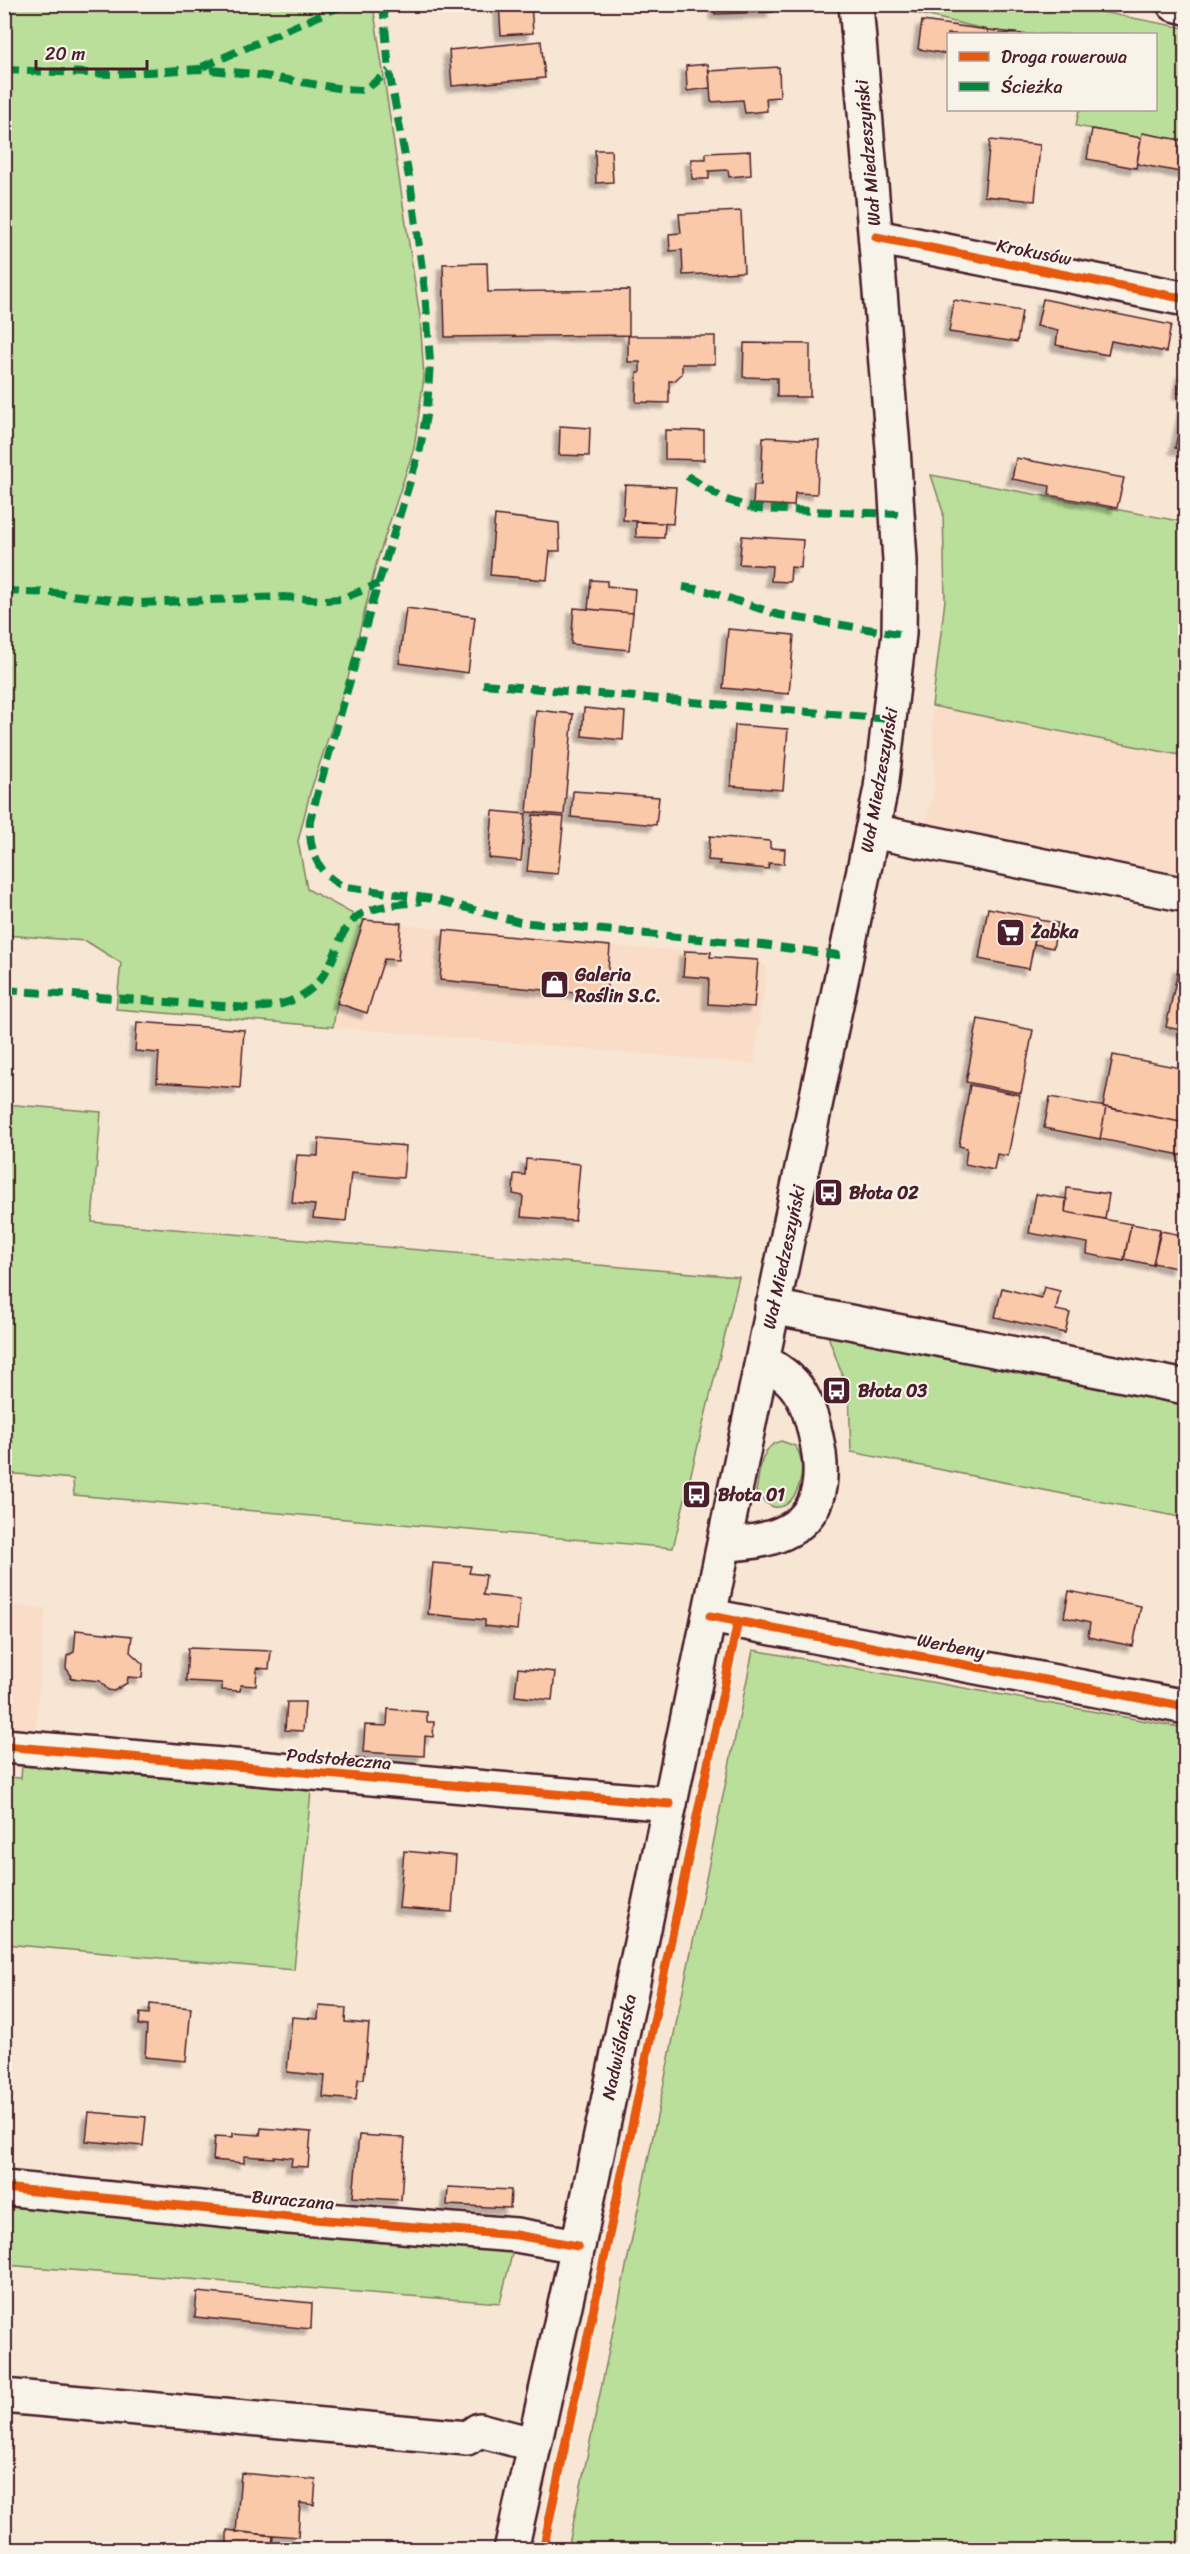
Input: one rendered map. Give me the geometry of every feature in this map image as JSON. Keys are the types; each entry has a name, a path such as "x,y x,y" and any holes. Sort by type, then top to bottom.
{"main road":[{"name":"Wał Miedzeszyński","path":"724,1544 881,788 891,719 899,634 898,514 856,4"},
{"path":"1174,4 1185,7"},
{"name":"Krokusów","path":"876,237 1185,299"},
{"path":"872,831 1185,895"},
{"path":"772,1307 1185,1387"},
{"path":"724,1544 772,1538 789,1530 803,1519 819,1495 820,1452 811,1413 790,1380 763,1360"},
{"name":"Nadwiślańska","path":"511,2550 532,2444 578,2246 724,1544"},
{"name":"Werbeny","path":"710,1616 1185,1707"},
{"name":"Podstołeczna","path":"4,1746 670,1804"},
{"name":"Buraczana","path":"4,2188 289,2217 516,2235 578,2246"},
{"path":"4,2396 467,2438 479,2430 532,2444"}],"shaded area":[{"path":"932,706 1185,756 1185,877 926,823 934,787"},
{"name":"Galeria Roślin S.C.","path":"364,920 610,946 711,952 711,957 758,960 767,967 754,1064 333,1027 337,1003"},
{"path":"5,1605 46,1608 35,1730 5,1729"}],"green space":[{"path":"4,5 373,5 420,317 424,377 414,448 377,561 348,678 310,793 298,841 307,889 364,920 337,1003 333,1027 116,1009 121,963 86,941 5,935"},
{"path":"919,5 1065,5 1185,28 1185,141 1143,133 1141,138 1076,126 1079,111 1157,111 1157,33 1014,33 988,30 912,12"},
{"path":"931,475 1185,522 1185,756 932,706 945,600 943,512"},
{"path":"4,1104 101,1112 92,1222 739,1277 673,1548 74,1495 73,1479 5,1473"},
{"path":"827,1333 1185,1403 1185,1518 851,1452 849,1394"},
{"path":"781,1441 795,1446 802,1470 794,1496 787,1504 778,1507 767,1504 756,1491 764,1454 768,1448"},
{"path":"753,1650 1185,1728 1185,2549 568,2549"},
{"path":"22,1766 311,1791 294,1970 5,1944 5,1777 21,1778"},
{"path":"4,2200 514,2246 500,2303 5,2265"}],"building":[{"path":"499,4 531,4 533,33 501,35"},
{"path":"715,4 772,4 773,12 715,14"},
{"path":"922,21 988,30 988,33 947,33 947,54 918,49"},
{"path":"988,30 1014,33 988,33"},
{"path":"541,41 545,78 452,86 449,50"},
{"path":"708,64 710,88 687,91 686,66"},
{"path":"779,67 780,97 766,98 767,111 745,113 743,100 711,102 709,71"},
{"path":"1092,129 1141,138 1136,168 1087,159"},
{"path":"1142,133 1186,141 1186,173 1137,164"},
{"path":"990,140 1040,145 1035,201 984,196"},
{"path":"595,150 611,150 613,182 596,183"},
{"path":"750,151 751,175 729,177 728,170 709,171 709,179 692,179 691,159 706,159 706,153"},
{"path":"741,211 744,272 683,275 682,250 670,251 669,234 681,233 679,214"},
{"path":"487,263 488,292 629,290 629,335 445,337 443,264"},
{"path":"1043,299 1171,325 1166,352 1111,341 1108,355 1056,345 1058,331 1037,326"},
{"path":"954,300 1022,311 1017,342 949,332"},
{"path":"628,336 715,336 715,364 682,364 682,374 674,381 669,381 669,403 636,402 637,373 640,373 640,362 628,362"},
{"path":"744,343 810,344 810,397 777,397 777,378 743,377"},
{"path":"1182,372 1186,373 1186,394 1178,393"},
{"path":"1186,398 1186,450 1175,448"},
{"path":"560,426 590,428 589,456 559,455"},
{"path":"665,430 704,431 704,460 665,459"},
{"path":"763,437 819,440 817,494 795,493 794,506 753,504 754,485 761,485"},
{"path":"1016,458 1124,478 1117,508 1049,495 1050,486 1012,479"},
{"path":"625,485 676,487 673,524 623,520"},
{"path":"495,515 559,523 560,551 550,551 547,580 490,575"},
{"path":"636,522 665,523 664,538 636,537"},
{"path":"742,536 803,540 801,568 791,567 790,582 771,581 772,566 739,564"},
{"path":"591,580 607,581 607,586 635,589 633,613 588,609"},
{"path":"406,608 475,617 468,673 399,663"},
{"path":"574,608 633,613 629,650 571,644"},
{"path":"728,629 794,635 789,694 723,688"},
{"path":"584,708 625,712 623,740 582,736"},
{"path":"536,710 573,714 564,815 527,812"},
{"path":"735,725 788,729 783,790 731,786"},
{"path":"573,791 659,797 656,825 571,817"},
{"path":"493,811 526,814 521,861 489,858"},
{"path":"533,815 564,817 558,874 527,871"},
{"path":"710,836 770,841 770,848 785,849 784,864 769,863 768,869 719,864 720,861 708,860"},
{"name":"Żabka","path":"988,908 1039,918 1029,969 979,959"},
{"path":"364,920 401,923 398,960 384,959 367,1013 337,1003"},
{"path":"1039,920 1058,923 1053,948 1034,944"},
{"path":"444,930 610,946 606,996 440,980"},
{"path":"685,951 711,952 710,957 758,960 754,1007 708,1004 709,978 683,976"},
{"path":"1179,966 1186,968 1186,1031 1166,1027"},
{"path":"978,1019 1033,1030 1021,1093 966,1082"},
{"path":"137,1022 244,1030 240,1088 157,1082 159,1053 135,1051"},
{"path":"1113,1055 1186,1069 1186,1123 1103,1107"},
{"path":"970,1085 1020,1095 1008,1156 997,1154 994,1170 965,1164 967,1148 959,1146"},
{"path":"1050,1097 1106,1107 1100,1139 1044,1128"},
{"path":"1106,1107 1186,1123 1186,1156 1100,1139"},
{"path":"319,1138 406,1146 403,1178 351,1173 346,1221 313,1218 315,1205 292,1203 297,1155 318,1156"},
{"path":"526,1159 580,1164 575,1221 521,1217 523,1196 513,1194 514,1174 525,1175"},
{"path":"1067,1188 1109,1194 1105,1219 1065,1212"},
{"path":"1036,1194 1067,1199 1065,1212 1131,1224 1124,1261 1087,1254 1088,1243 1029,1233"},
{"path":"1131,1224 1160,1229 1153,1265 1124,1259"},
{"path":"1161,1231 1182,1235 1176,1268 1153,1263"},
{"path":"1044,1287 1060,1291 1056,1310 1070,1313 1065,1333 995,1317 1002,1288 1041,1298"},
{"path":"433,1563 471,1566 469,1573 486,1575 483,1595 520,1599 517,1630 485,1626 485,1620 428,1614"},
{"path":"1069,1591 1141,1606 1133,1646 1088,1637 1090,1623 1064,1617"},
{"path":"76,1630 132,1636 130,1652 143,1664 142,1678 128,1677 127,1683 114,1691 108,1690 100,1681 70,1678 71,1675 66,1668 67,1656 74,1652"},
{"path":"188,1648 271,1651 269,1669 257,1668 256,1686 241,1685 240,1691 222,1690 222,1683 186,1681"},
{"path":"518,1668 555,1672 552,1700 515,1696"},
{"path":"287,1702 305,1702 303,1731 285,1730"},
{"path":"388,1709 427,1712 427,1722 434,1722 433,1737 425,1736 424,1756 363,1752 365,1725 387,1726"},
{"path":"404,1851 456,1856 452,1912 399,1908"},
{"path":"150,2004 191,2008 186,2061 145,2057 147,2026 139,2025 140,2013 149,2014"},
{"path":"319,2006 346,2008 345,2022 369,2024 364,2079 358,2079 356,2100 323,2097 325,2076 287,2072 292,2017 318,2019"},
{"path":"89,2112 146,2117 143,2146 86,2141"},
{"path":"261,2128 311,2132 308,2167 291,2166 292,2158 274,2156 274,2158 244,2156 244,2163 213,2160 215,2136 233,2137 233,2133 260,2135"},
{"path":"359,2135 405,2138 401,2200 353,2197"},
{"path":"448,2187 511,2190 510,2208 447,2205"},
{"path":"197,2292 312,2303 311,2329 195,2317"},
{"path":"241,2473 316,2480 314,2505 300,2503 298,2537 236,2532"},
{"path":"227,2530 273,2536 272,2550 227,2550"}],"marked path":[{"path":"202,67 346,4"},
{"path":"383,4 389,71 411,188 425,291 430,361 427,410 420,449 372,604 310,820 311,841 317,861 328,876 346,887 433,899 520,922 763,945 846,956"},
{"path":"4,70 112,74 199,69 253,74 343,89 365,90 389,71"},
{"path":"687,476 724,499 756,509 898,514"},
{"path":"4,591 54,593 139,603 283,597 325,600 341,599 378,584"},
{"path":"683,587 707,591 779,615 899,634"},
{"path":"483,684 891,719"},
{"path":"4,990 249,1008 276,1005 298,998 317,983 332,960 345,930 357,916 374,909 421,901"}],"cycle path":[{"path":"876,237 1186,299"},
{"path":"710,1616 1186,1707"},
{"path":"543,2550 738,1621"},
{"path":"4,1746 670,1804"},
{"path":"4,2188 289,2217 516,2235 578,2246"}],"place":[{"name":"Żabka","path":"1010,932"},
{"name":"Galeria Roślin S.C.","path":"554,985"},
{"name":"Błota 02","path":"828,1193"},
{"name":"Błota 03","path":"837,1391"},
{"name":"Błota 01","path":"697,1495"}]}
